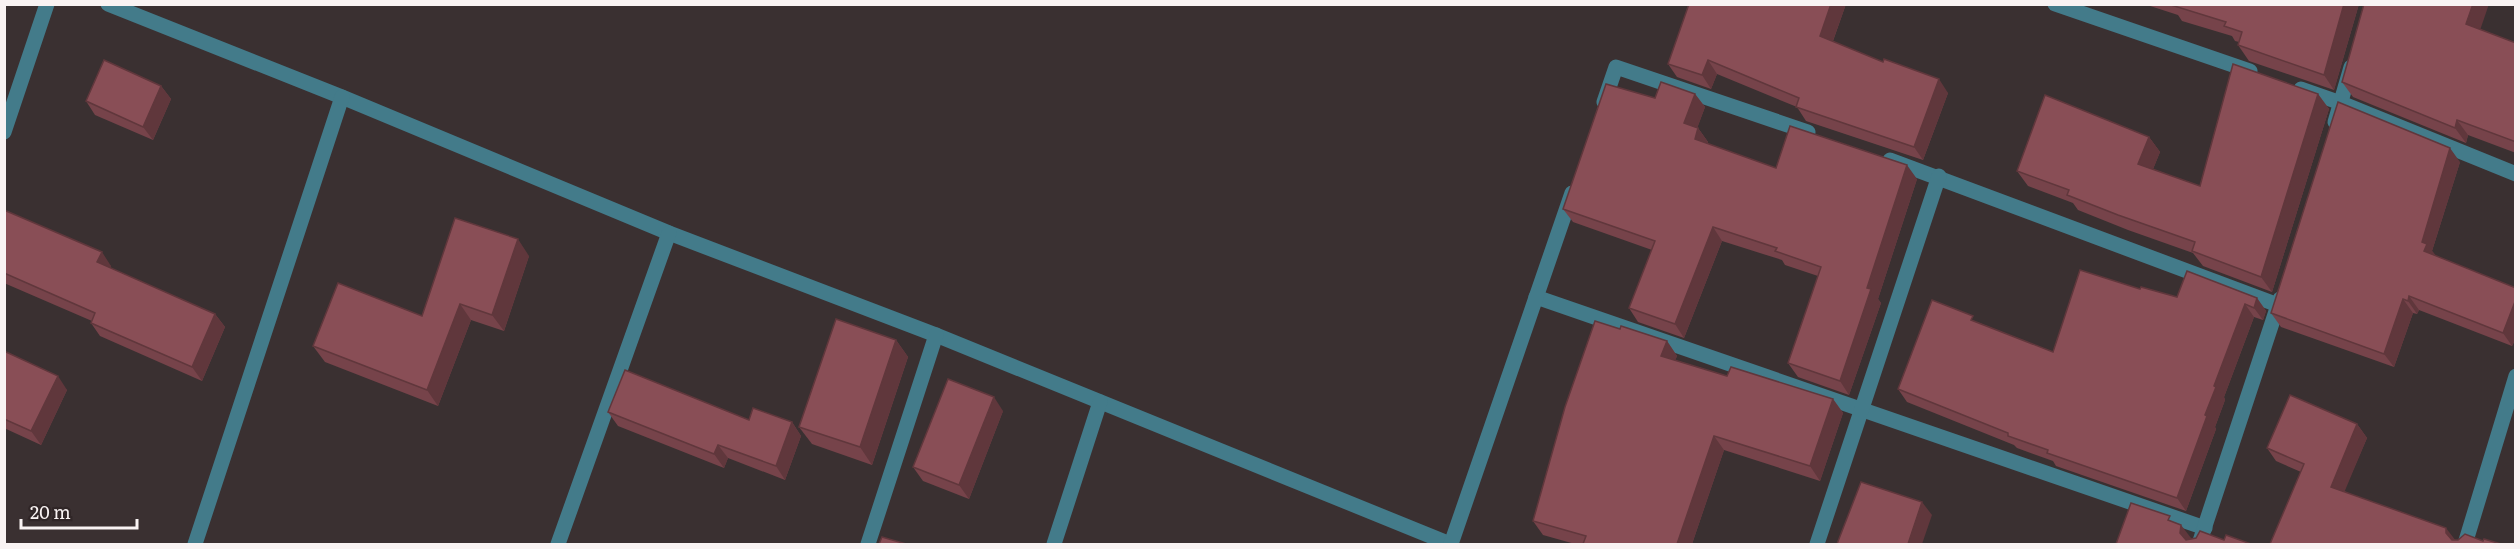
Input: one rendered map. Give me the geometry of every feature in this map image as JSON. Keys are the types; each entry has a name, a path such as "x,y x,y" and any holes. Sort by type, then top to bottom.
{"street":[{"path":"4,132 47,4"},
{"path":"108,4 342,97 669,233 936,335 1450,544 1578,176"},
{"path":"2055,4 2264,76"},
{"path":"2331,136 2357,48"},
{"path":"1597,122 1616,67 1827,139"},
{"path":"2286,84 2341,103 2516,174"},
{"path":"195,544 342,97"},
{"path":"1872,154 1938,176 2278,304"},
{"path":"1816,544 1938,176"},
{"path":"558,544 669,233"},
{"path":"2199,544 2285,282"},
{"path":"1536,297 2205,528"},
{"path":"868,544 936,335"},
{"path":"2465,544 2516,376"},
{"path":"1054,544 1100,402"}],"building":[{"path":"1689,4 1831,4 1820,36 1883,62 1884,59 1939,79 1914,147 1796,107 1799,98 1708,60 1702,75 1668,64"},
{"path":"2171,4 2344,4 2324,75 2238,45 2242,32 2224,26 2226,22"},
{"path":"2364,4 2473,4 2466,24 2516,43 2516,142 2457,120 2455,128 2342,82"},
{"path":"104,60 161,86 143,127 86,101"},
{"path":"2233,64 2318,94 2261,277 2192,251 2195,242 2067,195 2069,190 2017,171 2045,95 2149,137 2138,164 2200,186"},
{"path":"1661,82 1695,94 1684,123 1698,128 1695,139 1776,168 1790,126 1907,165 1867,288 1871,289 1840,381 1788,363 1821,267 1775,251 1777,248 1713,227 1675,324 1629,308 1655,241 1563,209 1606,84 1655,98"},
{"path":"2338,102 2450,148 2422,242 2427,244 2424,251 2516,288 2516,299 2503,333 2409,296 2408,301 2403,299 2384,354 2271,313"},
{"path":"4,210 102,252 97,262 215,314 192,367 91,323 95,313 4,273"},
{"path":"455,218 518,239 492,315 460,304 427,390 313,346 338,283 422,316"},
{"path":"2080,270 2140,289 2141,287 2177,297 2187,271 2257,298 2254,308 2245,304 2214,386 2216,387 2205,415 2207,416 2177,498 2047,453 2048,450 2008,436 2008,433 1898,389 1932,300 1973,316 1971,320 2053,352"},
{"path":"836,319 896,340 860,447 799,427"},
{"path":"1595,321 1620,329 1621,326 1667,341 1661,356 1727,376 1731,367 1833,399 1810,466 1714,436 1677,544 1583,544 1586,536 1533,521 1565,407"},
{"path":"4,351 58,376 31,431 4,419"},
{"path":"625,370 749,420 753,408 792,422 776,466 718,445 714,454 608,412"},
{"path":"948,379 994,397 959,485 913,467"},
{"path":"2290,395 2357,424 2331,487 2446,528 2446,533 2452,540 2458,540 2465,534 2483,541 2484,539 2501,544 2270,544 2304,464 2267,448"},
{"path":"1861,482 1922,502 1908,544 1837,544"},
{"path":"2131,503 2170,516 2168,520 2181,525 2180,533 2186,540 2196,538 2200,531 2224,540 2226,535 2251,544 2116,544"},
{"path":"882,537 906,544 879,544"}]}
